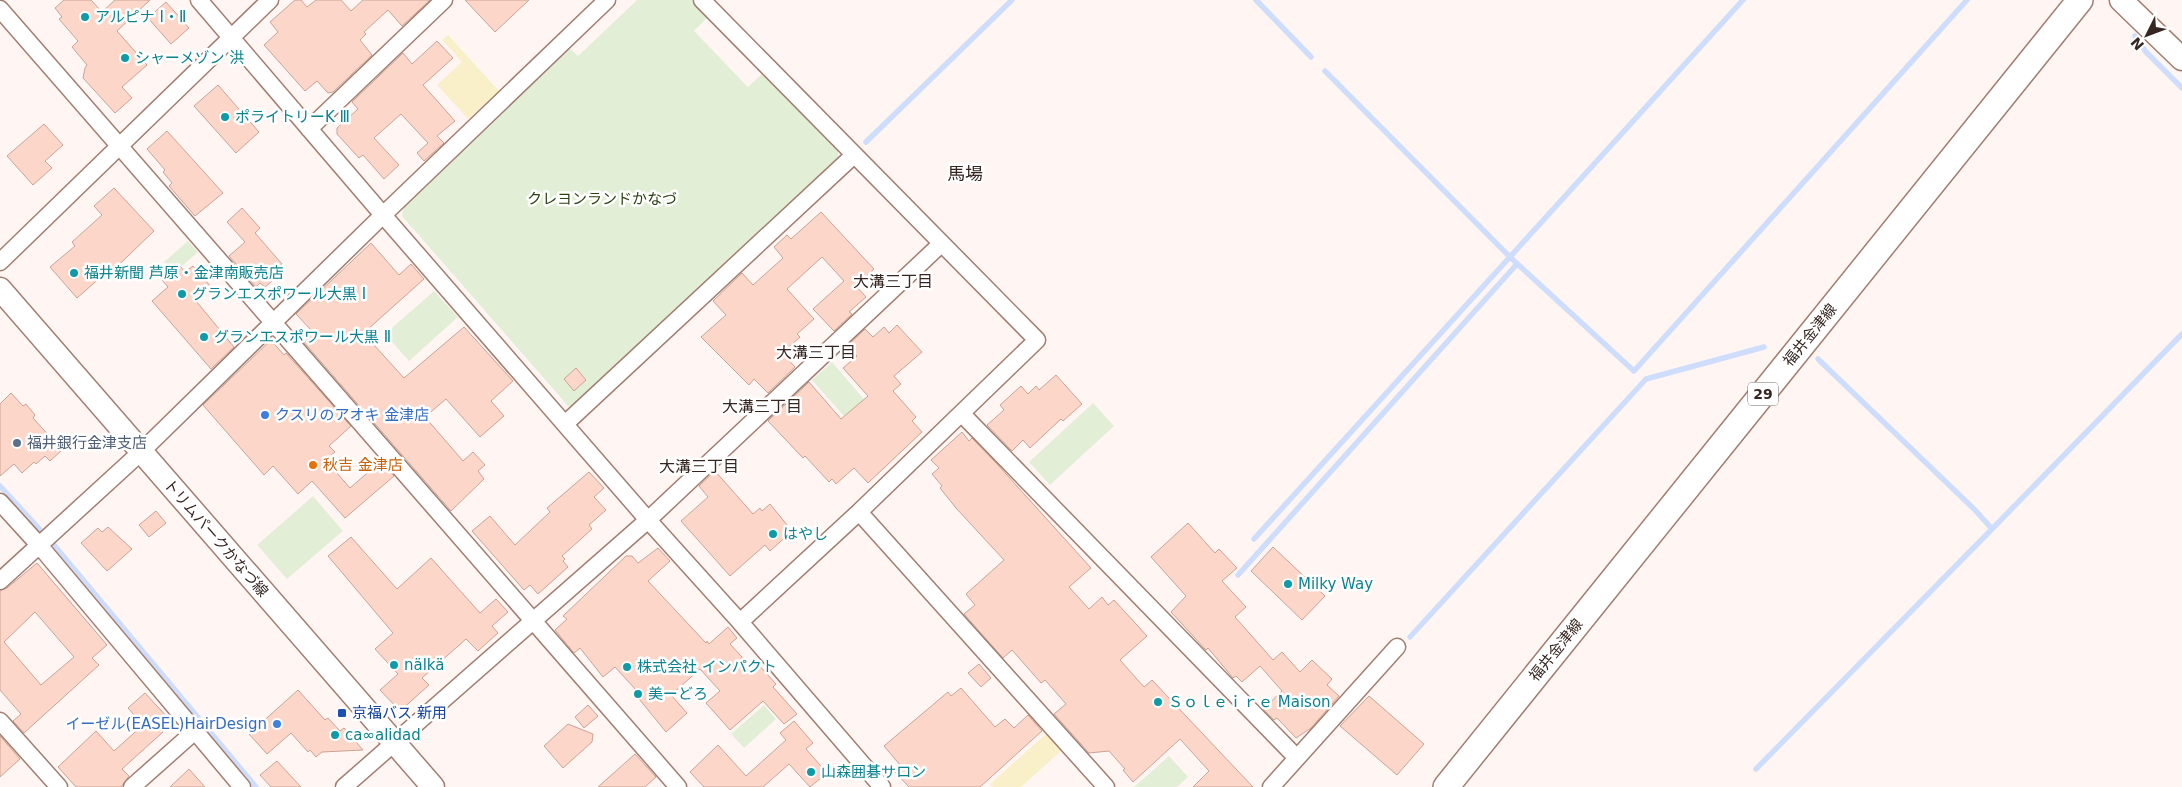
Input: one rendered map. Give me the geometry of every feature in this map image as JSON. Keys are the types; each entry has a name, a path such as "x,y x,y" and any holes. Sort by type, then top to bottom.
{"main road":[{"name":"福井金津線","path":"1446,787 2080,0"},
{"path":"2121,0 2182,59"},
{"name":"トリムパークかなづ線","path":"0,289 433,787"}],"street":[{"path":"199,0 648,520 740,622 874,784"},
{"path":"0,262 270,0"},
{"path":"309,129 444,0"},
{"path":"0,581 141,452 383,215 608,0"},
{"path":"702,0 1037,340 859,512 740,622"},
{"path":"0,9 535,620 678,787"},
{"path":"566,424 854,155"},
{"path":"344,787 648,520 941,244"},
{"path":"962,414 1297,758"},
{"path":"0,502 39,544 242,787"},
{"path":"859,512 1106,787"},
{"path":"1270,787 1397,647"},
{"path":"0,721 59,787"},
{"path":"132,787 195,731"}],"green space":[{"name":"クレヨンランドかなづ","path":"637,0 692,0 708,17 694,31 748,87 765,71 838,149 838,158 577,406 568,406 402,216 404,205 568,47 578,56"},
{"path":"188,241 198,252 182,266 179,263 171,270 164,262"},
{"path":"434,291 458,317 409,361 385,334"},
{"path":"832,362 868,404 849,422 812,380"},
{"path":"1093,403 1114,426 1050,485 1029,462"},
{"path":"313,496 343,531 287,579 257,545"},
{"path":"764,705 776,719 744,748 731,734"},
{"path":"1169,756 1188,777 1177,787 1134,787"}],"sand":[{"path":"448,35 499,91 468,119 437,85 462,62 442,40"},
{"path":"1047,733 1062,750 1021,787 993,787 990,784"}],"building":[{"path":"64,0 91,0 102,12 115,0 150,0 117,31 147,65 122,87 132,98 115,113 83,78 87,65 72,47 78,41 59,19 62,17 55,8"},
{"path":"295,0 301,0 307,7 316,0 341,0 351,11 363,0 430,0 402,26 388,10 364,32 366,34 360,40 372,55 333,92 328,93 317,81 305,91 264,45 278,32 270,22"},
{"path":"465,0 529,0 495,32"},
{"name":"シャーメゾン 洪","path":"166,2 189,28 171,44 148,18"},
{"path":"437,41 453,58 423,85 455,121 437,136 444,143 424,161 417,153 428,143 401,114 374,138 399,165 384,179 363,155 359,158 337,134 337,128 358,109 352,102 403,53 412,64"},
{"name":"ポライトリーK Ⅲ","path":"218,85 259,132 236,153 194,106"},
{"path":"44,124 63,145 45,161 52,168 33,185 7,156"},
{"path":"167,131 223,193 195,216 169,186 172,183 163,172 165,170 147,149"},
{"path":"114,188 154,231 104,279 102,276 77,298 50,267 75,246 72,242 102,215 94,206"},
{"path":"242,208 260,228 255,233 282,264 277,268 281,273 265,287 260,283 256,287 229,256 245,242 227,222"},
{"path":"821,212 874,269 856,286 866,297 849,312 852,314 834,331 813,309 844,281 822,257 787,289 814,319 797,334 800,337 782,353 795,367 768,393 754,379 749,385 701,337 726,315 713,301 742,273 753,285 783,258 774,247 787,235 791,239"},
{"path":"371,243 399,275 411,264 424,279 367,330 378,342 374,345 404,378 464,327 513,381 491,401 504,416 480,437 446,399 425,417 463,461 473,452 485,465 478,471 484,479 451,511 301,339 311,330 296,314"},
{"path":"179,265 185,272 193,266 212,288 196,301 234,347 211,369 152,301 168,287 162,280"},
{"path":"897,325 922,352 894,376 901,384 893,391 916,417 912,421 922,432 868,483 854,468 836,484 832,479 829,482 768,421 809,382 841,419 868,396 843,368 857,356 847,346 865,329 873,337 884,327 889,333"},
{"path":"271,340 284,355 286,353 351,426 329,446 335,452 331,455 336,460 330,465 350,488 381,461 394,476 345,518 312,481 298,494 273,466 264,475 203,405"},
{"path":"576,368 586,380 574,391 564,379"},
{"path":"1056,375 1082,404 1063,421 1061,419 1030,448 1023,440 1012,451 987,425 1004,410 1000,405 1021,386 1028,394 1036,386 1039,390"},
{"path":"11,393 23,406 26,404 35,415 33,418 62,450 50,461 45,456 36,464 34,462 22,473 14,464 0,476 0,404"},
{"path":"962,432 969,441 972,438 997,464 1091,568 1069,587 1089,609 1102,597 1108,605 1114,600 1147,636 1120,660 1144,687 1152,680 1253,787 1193,787 1209,771 1180,739 1133,782 1123,770 1125,769 1109,751 1089,753 1054,714 1066,704 1045,680 1041,683 1012,650 1003,658 964,614 975,605 966,594 1004,560 956,508 940,488 942,486 932,474 939,468 931,460"},
{"path":"715,471 753,514 760,508 762,511 770,504 792,531 770,551 765,545 730,576 681,521 708,497 699,486"},
{"path":"589,472 604,488 594,497 606,510 589,525 592,529 562,556 565,559 563,561 568,567 538,594 530,585 524,590 472,531 490,516 515,545 550,512 547,508"},
{"path":"156,511 166,523 149,537 139,525"},
{"path":"1188,523 1215,553 1219,549 1237,568 1222,581 1246,607 1235,617 1273,660 1282,652 1300,672 1312,660 1332,679 1327,685 1339,696 1311,728 1296,738 1277,718 1274,720 1263,709 1282,691 1260,666 1242,682 1236,676 1233,678 1208,648 1206,650 1171,612 1186,596 1151,557"},
{"path":"108,527 132,549 107,571 81,543 98,528 102,532"},
{"path":"351,537 397,589 431,558 480,613 496,599 508,612 492,626 498,633 478,651 466,639 422,678 429,685 400,711 380,690 398,674 375,649 393,633 328,556"},
{"name":"Milky Way","path":"1273,547 1325,596 1302,620 1251,571"},
{"path":"658,548 670,561 648,581 706,643 707,641 709,644 728,627 737,638 730,644 752,668 757,663 776,684 773,687 797,714 784,724 763,701 730,730 706,703 720,691 700,669 671,695 687,713 666,732 635,694 636,690 615,667 603,677 580,648 574,653 555,630 567,619 563,616 626,556 632,556 638,563"},
{"path":"37,563 107,645 92,658 99,665 24,733 13,721 21,714 0,690 0,591 7,588","holes":["35,612 74,657 41,685 4,642"]},
{"path":"979,664 991,678 981,687 968,673"},
{"path":"961,688 995,727 1005,719 1014,728 1028,715 1042,731 980,787 909,787 894,771 900,765 884,746 948,692 951,696"},
{"path":"298,690 325,720 328,718 340,731 344,728 363,750 322,752 316,757 310,750 308,752 291,733 267,754 249,734"},
{"path":"145,693 169,719 159,728 163,732 122,769 129,776 121,787 76,787 58,767 96,731 114,751 143,725 128,708"},
{"path":"1369,696 1424,744 1397,775 1340,726"},
{"path":"588,705 598,716 584,728 575,717"},
{"path":"794,721 813,743 806,749 827,773 810,787 789,764 763,787 704,787 690,772 718,745 746,776 786,740 780,733"},
{"path":"568,724 593,734 592,742 563,768 544,746"},
{"path":"0,736 20,759 0,777"},
{"path":"635,754 656,777 645,787 598,787"},
{"path":"277,761 301,787 271,787 260,775"},
{"path":"189,769 205,787 170,787"}],"waterway":[{"path":"866,142 1012,0"},
{"path":"1256,0 1311,57"},
{"path":"1254,539 1743,0"},
{"path":"1325,71 1511,258 1634,371 1967,0"},
{"path":"2135,36 2146,52 2182,88"},
{"path":"1238,575 1517,264"},
{"path":"1818,359 1975,510 1992,529 2182,334"},
{"path":"1410,637 1646,379 1764,347"},
{"path":"0,486 54,545 256,787"},
{"path":"1756,769 1992,529"}],"place":[{"name":"アルピナ Ⅰ・Ⅱ","path":"85,17"},
{"name":"シャーメゾン 洪","path":"125,58"},
{"name":"ポライトリーK Ⅲ","path":"225,117"},
{"name":"福井新聞 芦原・金津南販売店","path":"74,273"},
{"name":"グランエスポワール大黒 Ⅰ","path":"182,294"},
{"name":"グランエスポワール大黒 Ⅱ","path":"204,337"},
{"name":"クスリのアオキ 金津店","path":"265,415"},
{"name":"福井銀行金津支店","path":"17,443"},
{"name":"秋吉 金津店","path":"313,465"},
{"name":"はやし","path":"773,534"},
{"name":"Milky Way","path":"1288,584"},
{"name":"nälkä","path":"394,665"},
{"name":"株式会社 インパクト","path":"627,667"},
{"name":"美ーどろ","path":"638,694"},
{"name":"Ｓｏｌｅｉｒｅ Maison","path":"1158,702"},
{"name":"京福バス 新用","path":"342,713"},
{"name":"イーゼル(EASEL)HairDesign","path":"277,724"},
{"name":"ca∞alidad","path":"335,735"},
{"name":"山森囲碁サロン","path":"811,772"}],"district":[{"name":"馬場","path":"965,173"},
{"name":"大溝三丁目","path":"893,281"},
{"name":"大溝三丁目","path":"816,352"},
{"name":"大溝三丁目","path":"762,406"},
{"name":"大溝三丁目","path":"699,466"}]}
